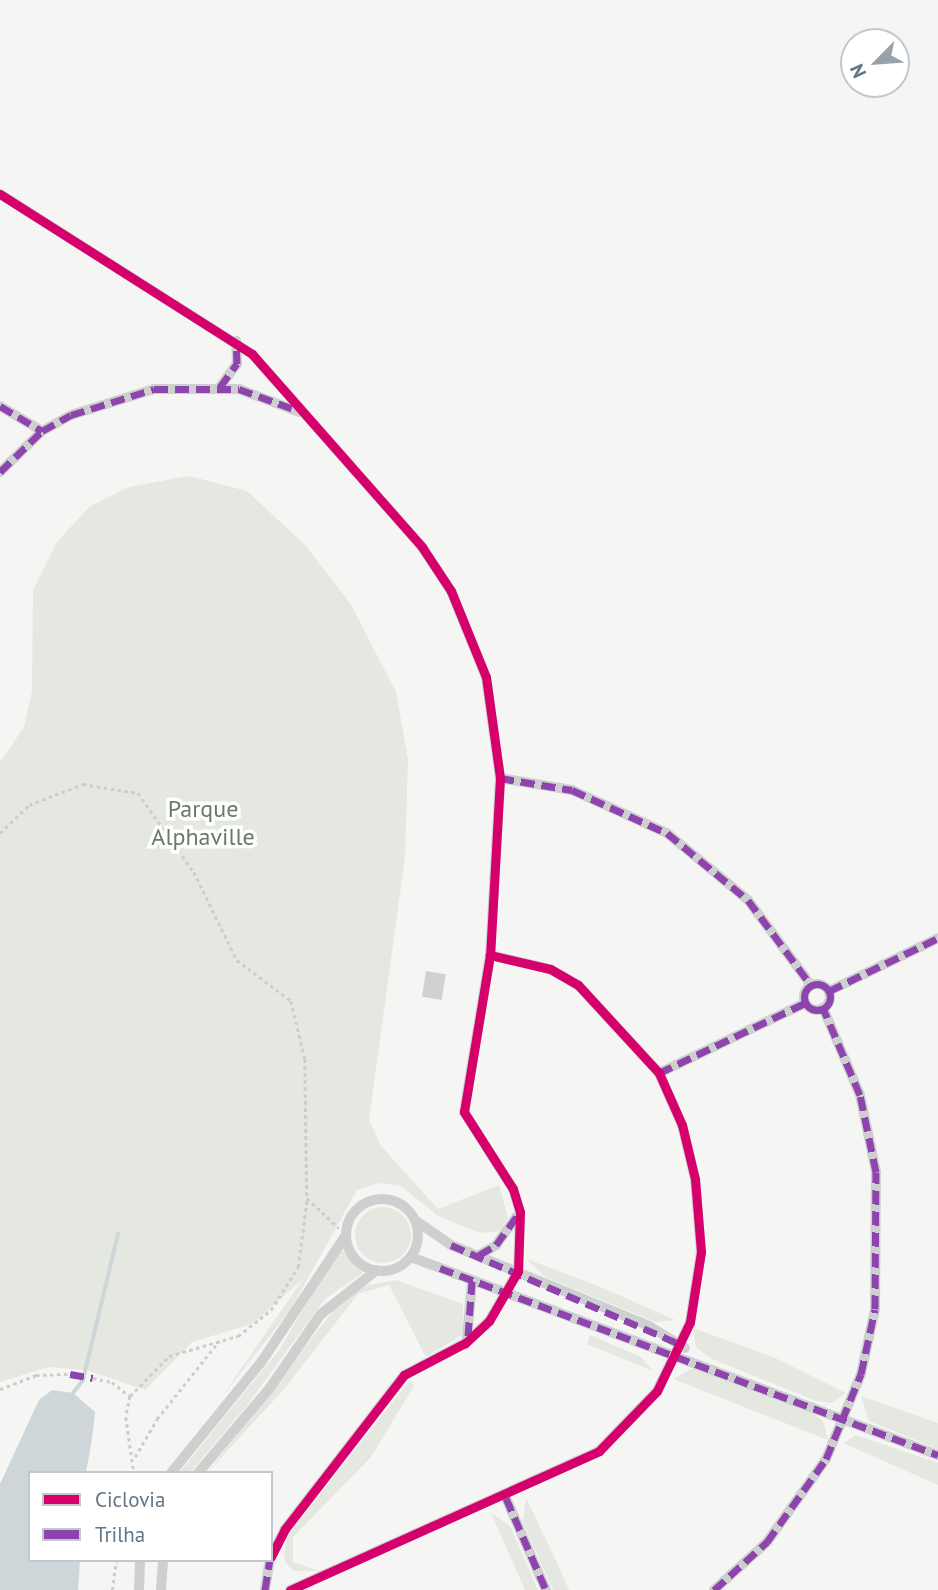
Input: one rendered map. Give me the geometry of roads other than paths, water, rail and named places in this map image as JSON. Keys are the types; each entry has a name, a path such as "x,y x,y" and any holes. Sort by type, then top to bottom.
{"street":[{"path":"0,194 236,340 422,547 451,591 485,677 500,778 490,955 464,1112 493,1149 520,1212 518,1271 508,1294 465,1343 404,1375 285,1529 273,1555"},
{"path":"220,387 237,364 236,340"},
{"path":"0,472 42,431 102,402 155,388 220,387 303,414"},
{"path":"0,406 42,431"},
{"path":"500,778 572,790 667,833 748,900 811,985 829,991 938,938"},
{"path":"290,1590 506,1498 599,1451 635,1420 683,1343 701,1252 695,1179 682,1125 659,1073 578,985 550,969 490,955"},
{"path":"806,1003 811,985"},
{"path":"714,1590 767,1542 799,1502 845,1419 875,1309 877,1185 860,1095 823,1008 829,991"},
{"path":"659,1073 806,1003 823,1008"},
{"path":"173,1471 269,1351 335,1244 346,1235 355,1210 375,1199 398,1202 415,1220 451,1245 518,1271 683,1343 690,1358"},
{"path":"479,1255 496,1245 520,1212"},
{"path":"200,1471 269,1389 321,1314 377,1270 395,1268 411,1257 418,1240 415,1220"},
{"path":"346,1235 355,1258 377,1270"},
{"path":"411,1257 672,1360 690,1358 938,1455"},
{"path":"465,1343 473,1318 472,1281"},
{"path":"506,1498 546,1590"},
{"path":"139,1590 140,1562"},
{"path":"161,1590 163,1562"},
{"path":"265,1590 270,1562"}],"waterway":[{"path":"73,1393 83,1380 118,1234"}],"park label":[{"name":"Parque Alphaville","path":"203,823"}]}
